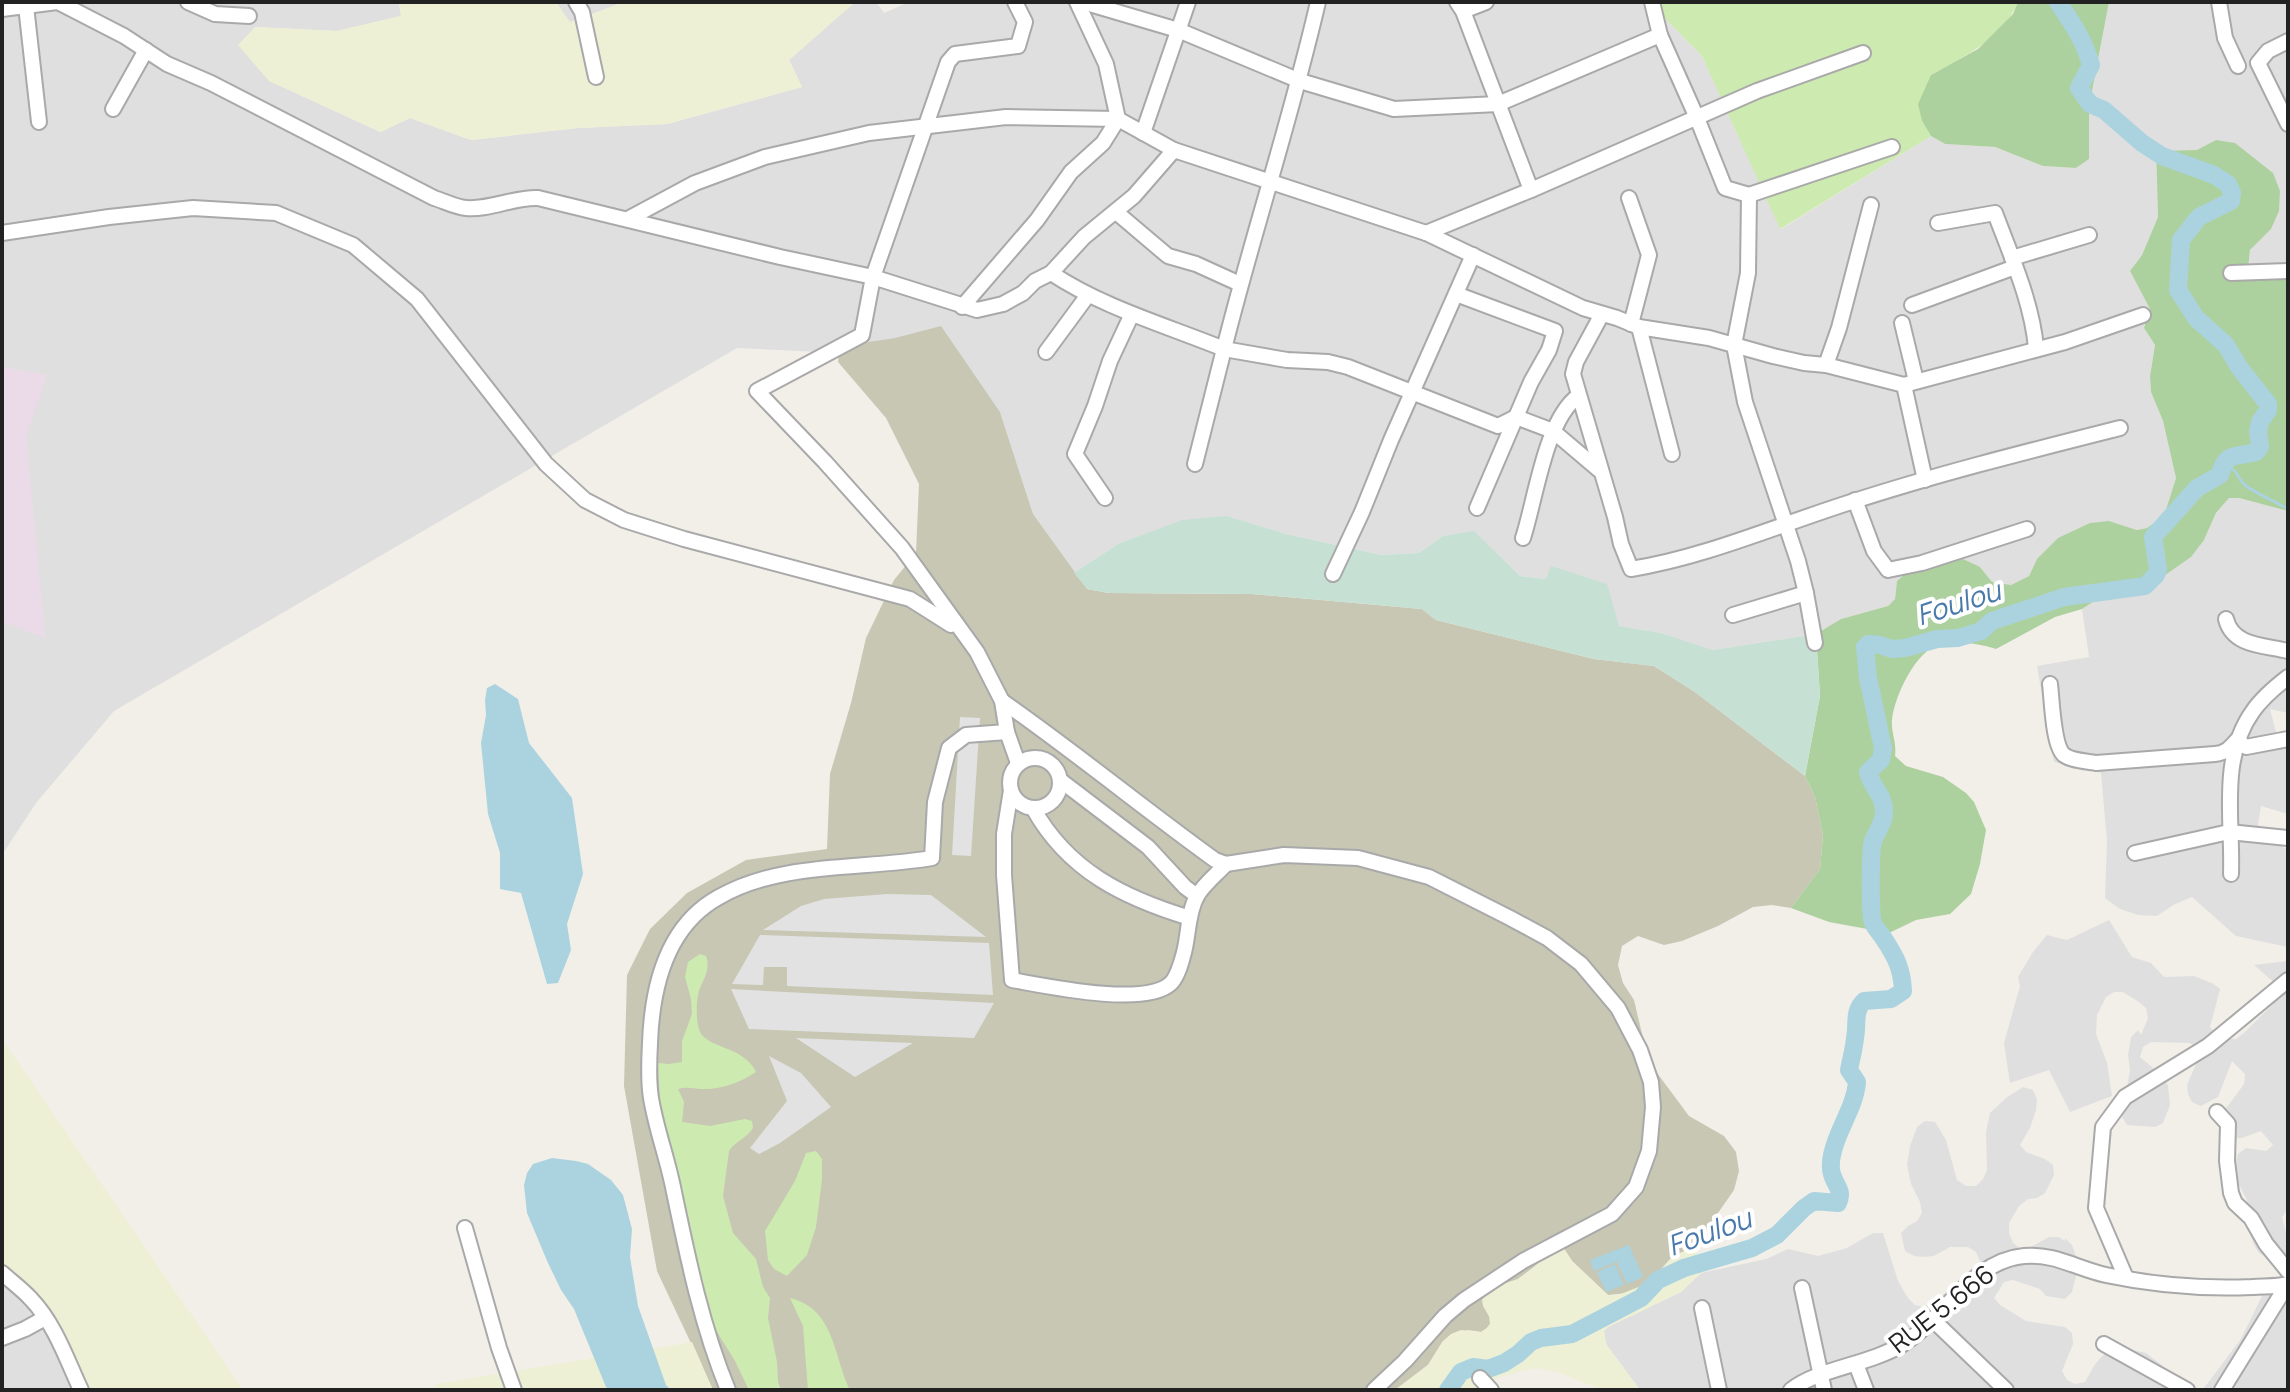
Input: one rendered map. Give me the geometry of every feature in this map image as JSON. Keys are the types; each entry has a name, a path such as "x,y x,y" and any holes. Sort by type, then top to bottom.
{"street":[{"path":"2,9 58,2 124,36 167,64 211,83 434,198 463,208 483,208 522,197 538,198 873,277 977,310 1003,304 1051,273 1084,237 1134,196 1174,150"},
{"path":"188,2 215,14 249,16"},
{"path":"576,2 582,12 596,77"},
{"path":"1015,2 1025,22 1018,46 955,54 948,62 873,277 862,335 757,391 902,548 977,652 1002,701 1007,732 1018,763"},
{"path":"962,307 1037,220 1071,172 1103,143 1118,119 1106,64 1077,2"},
{"path":"1083,2 1178,30 1300,81 1394,109 1498,104 1660,35"},
{"path":"1143,133 1188,2"},
{"path":"1195,464 1240,284 1300,81 1318,2"},
{"path":"1486,2 1460,7 1531,190"},
{"path":"1652,2 1660,35 1725,188 1749,195 1892,147"},
{"path":"2219,2 2232,69 2258,63 2268,51 2288,41"},
{"path":"26,6 39,122"},
{"path":"113,109 146,50"},
{"path":"1426,233 1757,91 1863,53"},
{"path":"2258,63 2288,124"},
{"path":"628,219 695,183 765,157 869,133 1006,117 1118,119 1174,150 1426,233 1583,308 1635,326 1709,338 1804,363 1910,383 2065,342 2143,315"},
{"path":"1749,195 1748,273 1734,345 1745,402 1806,593 1815,643"},
{"path":"1629,198 1649,255 1635,326 1672,454"},
{"path":"1826,365 1839,328 1871,205"},
{"path":"2,233 193,208 276,213 315,229 353,245 417,299 546,464 585,500 624,520 684,539 910,599 961,633"},
{"path":"1116,212 1168,256 1196,264 1240,284"},
{"path":"1938,223 1995,213 2034,330 2036,348"},
{"path":"1912,305 2013,262 2089,235"},
{"path":"1333,574 1473,255"},
{"path":"2231,273 2288,271"},
{"path":"1051,273 1131,316 1224,349 1348,367 1498,426 1516,417 1553,431 1601,472"},
{"path":"1456,294 1555,331 1477,508"},
{"path":"1046,352 1088,295"},
{"path":"1602,314 1576,362 1573,374 1621,544 1631,569 1713,549 1855,500 1960,469 2120,428"},
{"path":"1105,498 1075,454 1110,361 1131,316"},
{"path":"1902,323 1925,480"},
{"path":"1523,538 1553,431 1566,405 1578,396"},
{"path":"1855,500 1874,551 1888,570 1922,563 2027,529"},
{"path":"1733,615 1806,593"},
{"path":"2226,619 2231,633 2249,643 2288,651"},
{"path":"2050,684 2057,745 2064,755 2096,763 2223,753 2237,740 2265,696 2288,677"},
{"path":"1002,701 1215,860 1226,864 1284,855 1358,858 1429,877 1547,938 1581,964 1618,1008 1640,1050 1651,1082 1653,1107 1649,1151 1636,1187 1612,1214 1523,1261 1464,1300 1374,1390"},
{"path":"728,1390 706,1332 651,1097 649,1055 653,1008 665,961 686,921 701,908 740,887 773,876 932,858 935,802 949,748 966,735 1007,732"},
{"path":"2237,740 2246,747 2288,739"},
{"path":"2231,874 2229,832 2237,740"},
{"path":"1033,808 1052,800 1058,791 1060,780 1057,772 1044,759 1026,759 1018,763 1009,781 1019,802 1033,808 1054,841 1087,871 1112,887 1150,906 1190,918"},
{"path":"1060,780 1148,847 1197,896"},
{"path":"1011,790 1004,834 1004,875 1012,980 1069,990 1124,995 1154,993 1172,983 1182,961 1197,896 1226,864"},
{"path":"2135,853 2229,832 2288,838"},
{"path":"2126,1278 2096,1208 2103,1127 2125,1097 2208,1046 2288,980"},
{"path":"2217,1112 2228,1124 2229,1179 2235,1203 2251,1218 2288,1280 2222,1390"},
{"path":"465,1228 514,1390"},
{"name":"RUE 5.666","path":"1791,1390 1820,1375 1878,1357 1902,1344 1921,1331 1990,1266 2023,1256 2062,1259 2091,1271 2126,1278 2195,1286 2288,1280"},
{"path":"2,1273 32,1300 45,1318 81,1390"},
{"path":"1802,1288 1824,1390"},
{"path":"1702,1308 1719,1390"},
{"path":"2,1338 45,1318"},
{"path":"1932,1319 2006,1390"},
{"path":"2104,1344 2187,1390"},
{"path":"1856,1364 1866,1390"},
{"path":"1480,1378 1491,1390"}],"shaded area":[{"path":"2,2 399,2 401,16 337,31 255,27 270,81 380,132 410,118 471,140 578,128 667,124 802,87 789,60 855,2 876,2 884,13 909,2 1649,2 1702,56 1781,229 1931,136 1945,144 1995,147 2043,166 2076,168 2089,158 2089,107 2109,2 2288,2 2288,276 2274,280 2255,276 2248,269 2250,250 2271,229 2216,140 2197,151 2165,151 2157,144 2158,217 2142,255 2130,271 2150,309 2144,328 2155,345 2151,392 2163,421 2176,478 2164,516 2147,528 2137,530 2109,521 2037,559 2029,576 2011,585 1992,582 1980,567 1897,581 1895,599 1888,606 1841,619 1816,634 1713,650 1661,633 1619,626 1552,567 1546,579 1520,576 1474,532 1443,536 1419,553 1381,555 1286,534 1227,516 1118,544 1074,573 1033,514 1000,412 941,327 839,353 737,348 114,711 36,803 2,855"},
{"path":"399,2 556,2 570,22 624,2 855,2 789,60 802,87 667,124 578,128 471,140 410,118 381,132 269,81 238,45 255,27 337,31 401,16"},
{"path":"556,2 624,2 569,23"},
{"path":"941,326 1000,412 1033,514 1087,589 1109,593 1252,594 1422,609 1436,620 1594,659 1654,666 1695,692 1805,776 1815,797 1823,835 1820,869 1791,908 1772,905 1753,907 1682,941 1664,945 1638,936 1622,946 1618,965 1623,983 1634,1000 1643,1038 1640,1050 1689,1116 1724,1136 1736,1152 1739,1171 1734,1190 1695,1246 1672,1257 1649,1283 1628,1293 1608,1295 1572,1261 1562,1246 1518,1279 1489,1315 1487,1328 1481,1332 1468,1330 1443,1341 1428,1365 1395,1390 713,1390 657,1271 624,1086 627,975 650,929 687,893 746,860 827,849 830,774 866,638 894,580 916,553 919,484 886,418 838,362 839,353 849,345 895,338"},
{"path":"2,367 47,375 26,436 45,638 2,621"},
{"path":"2229,498 2288,511 2288,713 2270,709 2277,736 2288,740 2288,814 2261,806 2258,825 2288,851 2288,947 2236,936 2192,897 2157,916 2138,915 2120,909 2105,898 2107,841 2101,773 2054,762 2037,666 2089,657 2082,609 2121,584 2140,587 2204,540 2216,513"},
{"path":"1227,516 1286,534 1381,555 1419,553 1443,536 1474,531 1520,576 1546,579 1551,566 1607,584 1619,626 1661,633 1713,650 1816,634 1820,696 1805,776 1695,692 1654,666 1594,659 1436,620 1422,609 1252,594 1109,593 1087,589 1074,573 1118,544 1182,520"},
{"path":"960,717 980,718 971,856 952,855"},
{"path":"887,894 931,895 986,937 763,930 801,906 824,899"},
{"path":"2109,920 2132,957 2151,963 2164,977 2194,976 2220,989 2210,1027 2226,1039 2236,1039 2244,1033 2285,992 2254,965 2288,961 2288,1208 2282,1217 2288,1253 2278,1262 2259,1253 2254,1245 2248,1228 2247,1200 2233,1173 2238,1154 2246,1148 2266,1151 2273,1145 2261,1131 2232,1138 2217,1112 2227,1107 2244,1084 2245,1074 2232,1061 2218,1097 2201,1106 2192,1102 2187,1085 2199,1057 2198,1048 2190,1043 2151,1042 2143,1047 2140,1057 2164,1077 2170,1105 2163,1123 2155,1127 2127,1125 2122,1117 2130,1070 2128,1055 2131,1037 2138,1030 2141,1035 2148,1018 2146,1008 2139,1002 2123,992 2114,992 2106,997 2097,1015 2096,1034 2107,1063 2112,1096 2070,1112 2049,1070 2010,1083 2004,1043 2020,986 2018,977 2033,952 2047,935 2067,940"},
{"path":"760,935 989,943 993,995 787,986 787,967 764,967 763,985 732,984"},
{"path":"731,989 994,1003 974,1038 749,1029"},
{"path":"796,1038 864,1041 913,1043 855,1077"},
{"path":"2,1039 243,1390 81,1390 57,1338 2,1273"},
{"path":"769,1056 801,1073 831,1107 759,1154 750,1148 787,1101"},
{"path":"2023,1087 2033,1090 2037,1099 2030,1128 2020,1145 2026,1152 2053,1165 2054,1175 2045,1193 2019,1206 2009,1223 2009,1233 2013,1243 2021,1249 2049,1237 2059,1237 2065,1241 2065,1238 2072,1245 2079,1264 2072,1292 2065,1299 2046,1296 2040,1289 2013,1280 2004,1282 1994,1298 2026,1321 2065,1327 2072,1333 2073,1344 2062,1371 2067,1380 2075,1384 2085,1382 2095,1364 2109,1349 2124,1348 2146,1353 2194,1390 1640,1390 1606,1344 1604,1331 1608,1327 1681,1292 1701,1273 1766,1259 1788,1249 1818,1256 1847,1248 1873,1233 1883,1233 1898,1281 1915,1305 1924,1307 1973,1279 1980,1261 1976,1252 1968,1247 1950,1247 1934,1256 1923,1257 1905,1251 1901,1233 1922,1213 1907,1165 1910,1146 1917,1127 1925,1121 1935,1122 1946,1140 1957,1180 1966,1186 1976,1186 1987,1170 1986,1132 1990,1113"},
{"path":"1562,1245 1572,1261 1608,1295 1618,1295 1649,1283 1672,1257 1695,1246 1701,1273 1681,1292 1604,1331 1606,1344 1640,1390 1602,1390 1557,1372 1536,1368 1496,1378 1488,1390 1395,1390 1428,1365 1451,1334 1461,1330 1481,1332 1487,1328 1490,1318 1482,1300 1493,1287 1518,1279"},
{"path":"2,1273 32,1300 81,1390 2,1390"},
{"path":"2288,1276 2288,1390 2199,1390 2204,1388 2241,1339 2263,1294"},
{"path":"692,1342 713,1390 434,1390 436,1384"}],"green space":[{"path":"1649,2 2018,2 1993,36 1931,75 1922,121 1931,136 1780,229 1702,56"},
{"path":"2018,2 2109,2 2089,107 2089,159 2076,168 2043,166 1995,147 1945,144 1931,136 1922,121 1918,104 1931,75 1978,49 2013,14"},
{"path":"2216,140 2235,143 2273,173 2280,191 2279,211 2271,229 2250,250 2248,269 2267,278 2288,276 2288,511 2229,498 2216,513 2204,540 2191,557 2155,582 2140,587 2121,584 2082,609 2055,617 1996,649 1954,642 1931,648 1915,665 1897,699 1892,720 1895,756 1906,766 1943,777 1974,802 1986,830 1971,894 1950,914 1916,920 1889,933 1829,922 1791,908 1820,869 1823,835 1815,797 1805,776 1820,696 1816,634 1841,619 1888,606 1895,599 1897,581 1914,566 1963,559 1980,567 1992,582 2011,585 2029,576 2037,559 2058,538 2090,523 2109,521 2137,530 2147,528 2164,516 2176,478 2163,421 2151,392 2155,345 2144,328 2150,309 2130,271 2142,255 2158,217 2156,143 2165,151 2197,150"},
{"path":"700,954 706,956 708,966 697,999 699,1029 708,1040 743,1057 756,1072 718,1088 678,1089 684,1102 682,1122 710,1126 745,1119 752,1121 750,1132 729,1151 723,1196 733,1233 756,1259 763,1287 770,1298 768,1318 781,1390 749,1390 714,1327 682,1236 661,1122 658,1063 682,1062 682,1041 692,1014 685,977 688,962"},
{"path":"816,1151 822,1159 822,1179 816,1227 807,1255 787,1276 774,1269 768,1260 765,1231 795,1181 806,1153"},
{"path":"790,1298 816,1312 824,1323 850,1390 808,1390 803,1326"}],"water":[{"path":"495,684 518,699 529,743 572,798 583,874 567,924 571,950 558,983 547,984 521,893 500,889 500,853 488,814 481,743 487,688"},
{"path":"552,1158 588,1164 611,1180 623,1195 632,1229 630,1257 638,1306 666,1385 671,1390 610,1390 606,1387 574,1309 561,1290 527,1213 524,1185 527,1173 533,1164"},
{"path":"1629,1245 1643,1277 1627,1284 1617,1263 1621,1260 1594,1271 1590,1260"},
{"path":"1615,1264 1624,1285 1606,1292 1597,1272"}],"waterway":[{"name":"Foulou","path":"1448,1390 1461,1372 1473,1367 1488,1369 1504,1363 1531,1342 1572,1334 1641,1298 1658,1280 1684,1268 1752,1248 1777,1235 1814,1201 1838,1203 1840,1191 1832,1174 1831,1162 1834,1145 1856,1092 1857,1082 1849,1070 1858,1009 1864,1001 1891,999 1903,991 1898,964 1872,917 1872,847 1884,812 1868,772 1881,760 1883,748 1868,678 1865,647 1868,644 1905,648 1937,639 1958,638 1981,631 1992,621 2064,597 2145,586 2158,569 2153,537 2197,488 2220,475 2229,458 2256,452 2260,447 2258,431 2268,404 2226,345 2196,318 2178,290 2181,240 2199,217 2231,201 2228,184 2214,175 2162,156 2104,110 2090,104 2079,88 2091,65 2081,40 2058,2"},
{"path":"2222,466 2235,471 2246,486 2288,509"}]}
